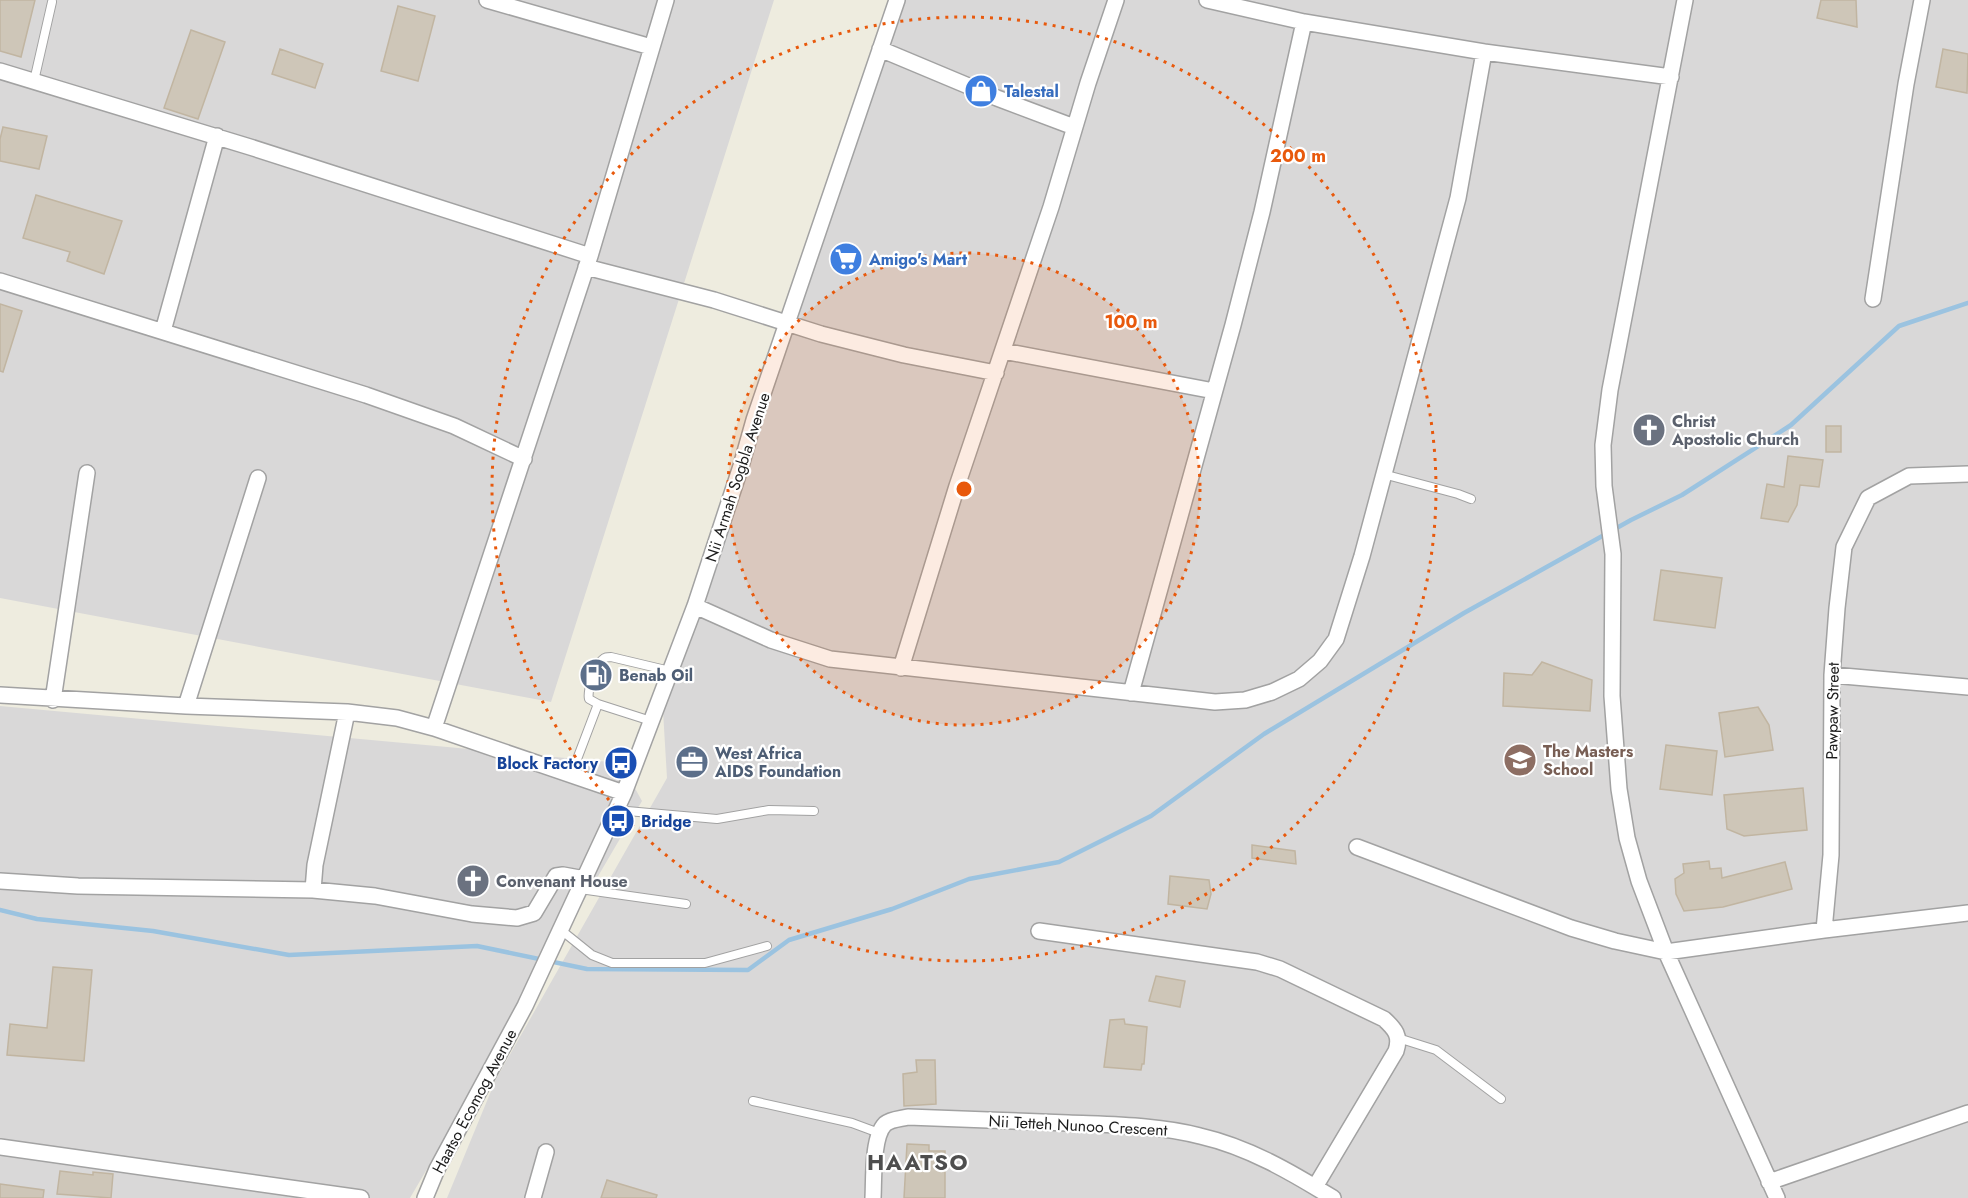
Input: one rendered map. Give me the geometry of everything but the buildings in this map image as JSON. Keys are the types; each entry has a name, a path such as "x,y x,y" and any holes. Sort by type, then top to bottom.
{"street":[{"path":"487,0 651,47"},
{"path":"434,728 588,261 666,0"},
{"name":"Nii Armah Sogbla Avenue","path":"554,945 624,793 694,606 842,157 897,0"},
{"path":"902,668 957,486 996,373 1116,0"},
{"path":"1207,0 1304,21 1484,52 1671,77"},
{"path":"1685,0 1610,390 1603,445 1604,486 1613,554 1612,696 1619,789 1627,838 1639,881 1666,952 1777,1198"},
{"path":"1872,299 1906,84 1922,0"},
{"path":"1131,693 1262,212 1304,21"},
{"path":"880,49 1074,127"},
{"path":"694,606 771,640 830,659 902,668 1215,702 1245,700 1272,692 1299,679 1320,661 1336,639 1362,556 1458,198 1484,52"},
{"path":"0,71 217,136 588,261 821,334 904,355 996,373"},
{"path":"163,330 217,136"},
{"path":"0,281 366,394 454,426 524,459"},
{"path":"1003,351 1214,391"},
{"path":"53,700 87,473"},
{"name":"Pawpaw Street","path":"1824,930 1831,855 1832,675 1844,547 1868,498 1909,476 1968,474"},
{"path":"186,706 258,478"},
{"path":"1832,675 1968,687"},
{"path":"0,695 53,700 347,712 397,718 434,728 624,793"},
{"path":"312,890 347,712"},
{"path":"1357,847 1571,928 1615,941 1666,952 1968,913"},
{"path":"0,881 78,886 312,890 375,896 472,914 517,918 534,913 556,876 563,875 583,884"},
{"path":"1039,931 1257,962 1280,969 1384,1019 1395,1029 1398,1038 1396,1052 1315,1187"},
{"name":"Haatso Ecomog Avenue","path":"425,1198 436,1170 525,1006 554,945"},
{"path":"1769,1182 1968,1113"},
{"name":"Nii Tetteh Nunoo Crescent","path":"879,1133 886,1124 908,1117 1093,1124 1169,1130 1201,1136 1239,1148 1269,1161 1333,1198"},
{"path":"873,1198 879,1133"},
{"path":"0,1147 361,1198"},
{"path":"533,1198 546,1152"}],"lane":[{"path":"34,81 52,2"},
{"path":"1383,474 1471,499"},
{"path":"651,721 589,699 587,695 598,663 603,658 611,657 670,671"},
{"path":"571,775 598,704"},
{"path":"616,810 717,819 769,810 814,811"},
{"path":"583,884 686,904"},
{"path":"561,930 592,955 612,963 705,963 767,946"},
{"path":"1398,1038 1436,1050 1501,1099"},
{"path":"753,1101 852,1123 879,1133"}],"shaded area":[{"path":"0,0 774,0 551,702 0,598"},
{"path":"895,0 1968,0 1968,1198 447,1198 496,1079 667,778 662,694"},
{"path":"0,706 621,763 642,801 410,1198 0,1198"}],"waterway":[{"path":"0,910 37,919 153,931 289,955 477,946 587,969 748,970 789,940 892,909 969,879 1059,862 1151,816 1264,734 1464,613 1631,520 1682,495 1791,425 1899,326 1968,303"}],"place":[{"name":"Talestal","path":"981,91"},
{"name":"Amigo's Mart","path":"846,259"},
{"name":"Christ Apostolic Church","path":"1649,430"},
{"name":"Benab Oil","path":"596,675"},
{"name":"The Masters School","path":"1520,760"},
{"name":"West Africa AIDS Foundation","path":"692,762"},
{"name":"Block Factory","path":"621,763"},
{"name":"Bridge","path":"618,821"},
{"name":"Convenant House","path":"473,881"}],"district":[{"name":"HAATSO","path":"918,1162"}]}
